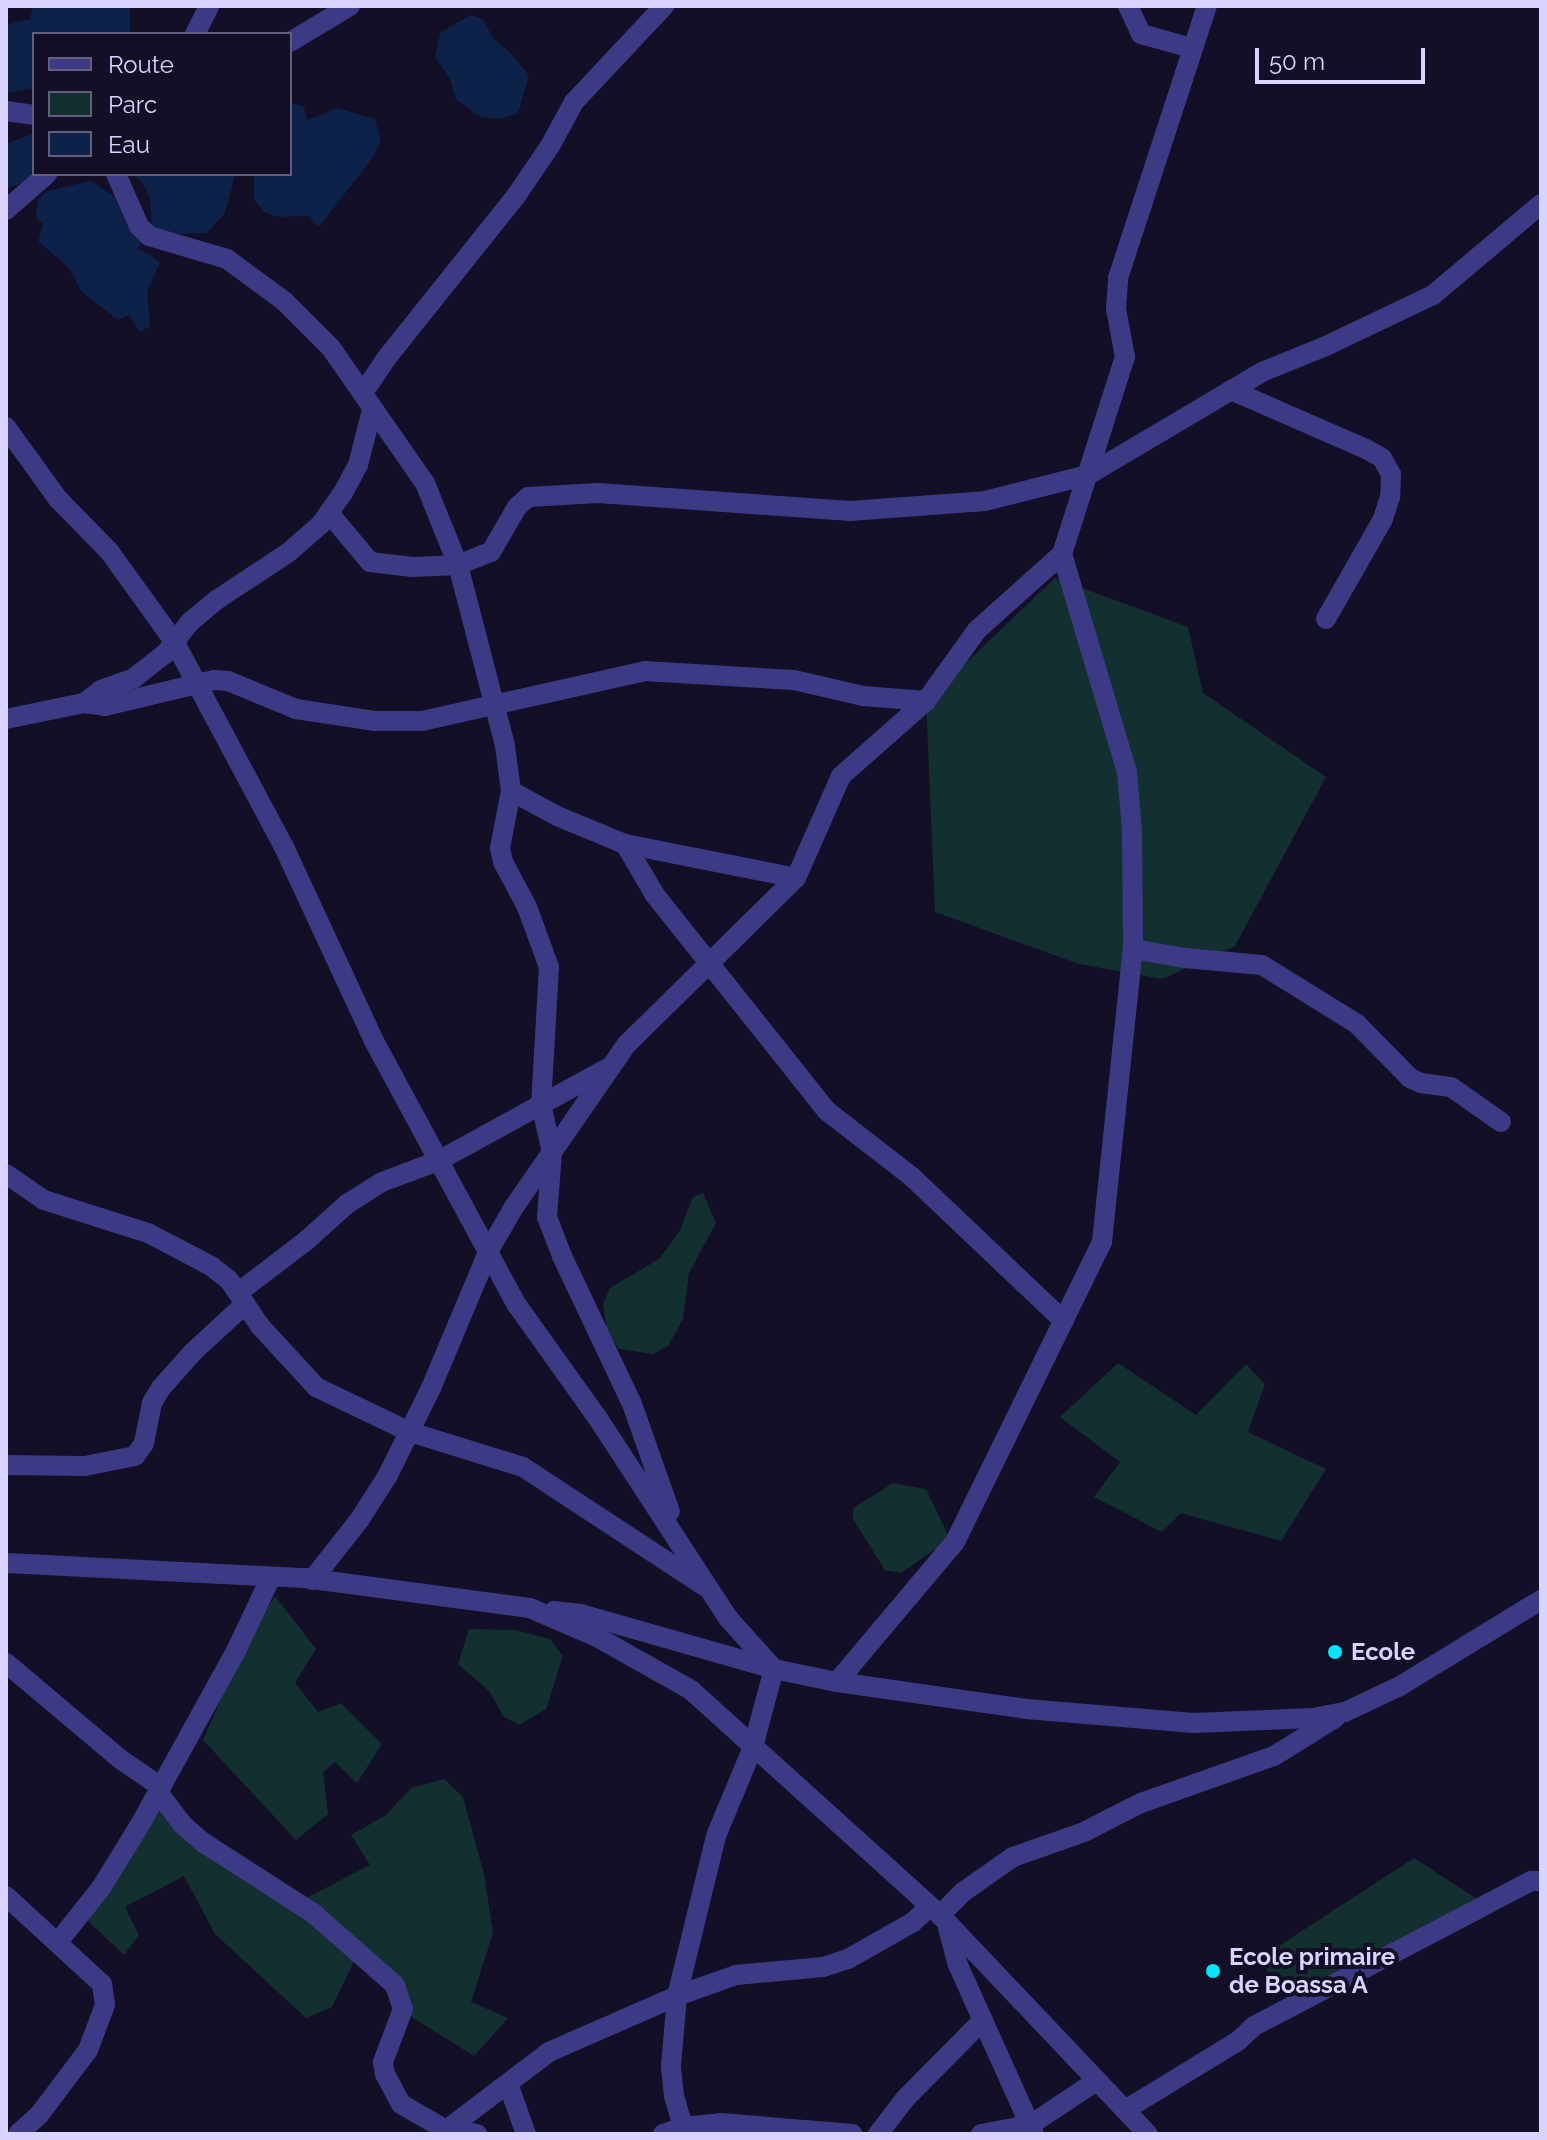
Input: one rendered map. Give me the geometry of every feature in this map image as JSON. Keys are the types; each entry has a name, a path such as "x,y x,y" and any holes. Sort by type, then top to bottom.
{"street":[{"path":"196,32 209,6"},
{"path":"292,41 350,6"},
{"path":"84,703 101,690 134,678 152,666 190,622 289,552 329,513 358,465 367,402 396,345 516,196 550,146 574,102 664,6"},
{"path":"1128,6 1141,34 1192,48"},
{"path":"312,1580 360,1519 410,1432 489,1250 626,1045 796,878 841,776 926,701 977,630 1062,554 1125,357 1124,337 1116,309 1118,278 1207,6"},
{"path":"6,111 32,115"},
{"path":"6,210 45,176"},
{"path":"117,176 139,226 149,236 212,252 250,273 316,333 425,483 458,565 505,746 511,791 500,848 549,967 541,1104 552,1153 547,1217 567,1269 632,1404 681,1544"},
{"path":"329,513 370,562 413,567 458,565 491,552 517,507 528,497 598,493 850,511 985,501 1088,475 1262,372 1326,346 1433,295 1541,204"},
{"path":"1231,390 1366,449 1382,458 1391,474 1390,497 1383,519 1326,619"},
{"path":"6,427 58,499 109,551 174,641 290,859 374,1041 517,1305 728,1618 774,1669"},
{"path":"837,1682 955,1542 1094,1263 1106,1220 1133,949 1127,772 1062,554"},
{"path":"6,719 84,703 105,706 228,681 296,709 374,721 422,721 645,671 794,680 863,696 926,701"},
{"path":"511,791 557,816 625,844 796,878"},
{"path":"625,844 655,895 827,1111 912,1177 1064,1321"},
{"path":"1133,949 1185,958 1262,965 1357,1024 1410,1078 1451,1087 1501,1122"},
{"path":"6,1465 85,1466 135,1456 144,1443 152,1403 161,1388 242,1298 347,1204 382,1182 438,1161 610,1067"},
{"path":"6,1174 44,1200 148,1233 211,1266 242,1298 260,1326 316,1387 410,1432 523,1467 711,1591"},
{"path":"6,1563 312,1580 581,1614 774,1669 837,1682 1026,1709 1193,1723 1313,1718 1345,1712"},
{"path":"58,1942 101,1888 159,1790 235,1653 271,1577"},
{"path":"446,2131 549,2052 677,1996 736,1975 823,1967 848,1959 913,1922 939,1915 963,1892 1013,1857 1084,1832 1141,1803 1274,1756 1345,1712 1400,1686 1541,1600"},
{"path":"530,1608 662,1671 691,1690 939,1915 1095,2082 1148,2134"},
{"path":"6,1663 159,1790 183,1825 204,1843 313,1913 395,1985 403,2009 383,2062 385,2074 401,2104 446,2131 477,2134"},
{"path":"684,2131 674,2096 671,2066 677,1996 716,1836 753,1747 774,1669"},
{"path":"1125,2110 1238,2041 1254,2026 1531,1881 1541,1881"},
{"path":"6,1896 102,1984 105,2005 88,2050 39,2115 18,2134"},
{"path":"939,1915 958,1965 1032,2130"},
{"path":"878,2134 905,2099 983,2020"},
{"path":"981,2134 1032,2130 1095,2082"},
{"path":"508,2084 526,2134"},
{"path":"663,2134 720,2123 853,2134"}],"green space":[{"path":"1055,578 1188,627 1203,693 1326,777 1235,946 1162,979 1079,964 935,912 926,701"},
{"path":"703,1193 716,1223 689,1273 683,1319 668,1346 653,1354 619,1349 607,1332 603,1304 610,1288 659,1259 679,1232 693,1197"},
{"path":"1118,1363 1196,1415 1246,1364 1265,1384 1248,1432 1326,1469 1281,1541 1181,1513 1162,1532 1094,1497 1120,1462 1060,1417"},
{"path":"893,1483 926,1489 950,1539 901,1573 885,1570 853,1519 853,1508"},
{"path":"275,1596 316,1649 295,1683 318,1712 341,1703 382,1744 357,1783 335,1762 323,1772 328,1814 296,1840 203,1740 246,1642"},
{"path":"469,1629 515,1630 550,1639 563,1656 546,1709 519,1725 504,1717 489,1691 458,1664"},
{"path":"444,1779 463,1797 484,1874 493,1933 471,2002 508,2018 474,2056 413,2018 381,1972 357,1955 332,2007 306,2018 215,1934 184,1876 125,1907 139,1935 124,1955 87,1920 162,1802 298,1902 370,1865 351,1835 386,1815 411,1788"},
{"path":"1414,1858 1491,1908 1296,2013 1259,1959"}],"water":[{"path":"33,6 130,6 130,32 32,32 32,88 6,93 6,25 30,19"},
{"path":"470,15 483,19 493,38 512,54 529,76 518,113 500,119 481,117 456,99 450,79 435,57 440,33"},
{"path":"292,103 304,106 307,120 338,108 375,119 381,139 374,156 319,227 308,216 278,217 264,212 254,199 254,176 292,176"},
{"path":"32,134 32,176 28,182 6,188 6,144"},
{"path":"134,176 234,176 225,213 207,233 168,234 152,228 150,198 142,182"},
{"path":"91,181 114,196 142,242 138,248 160,262 147,292 150,326 140,332 129,315 118,320 81,291 69,268 38,241 43,224 36,217 38,200 47,191"}],"place":[{"name":"Ecole","path":"1335,1652"},
{"name":"Ecole primaire de Boassa A","path":"1213,1971"}]}
